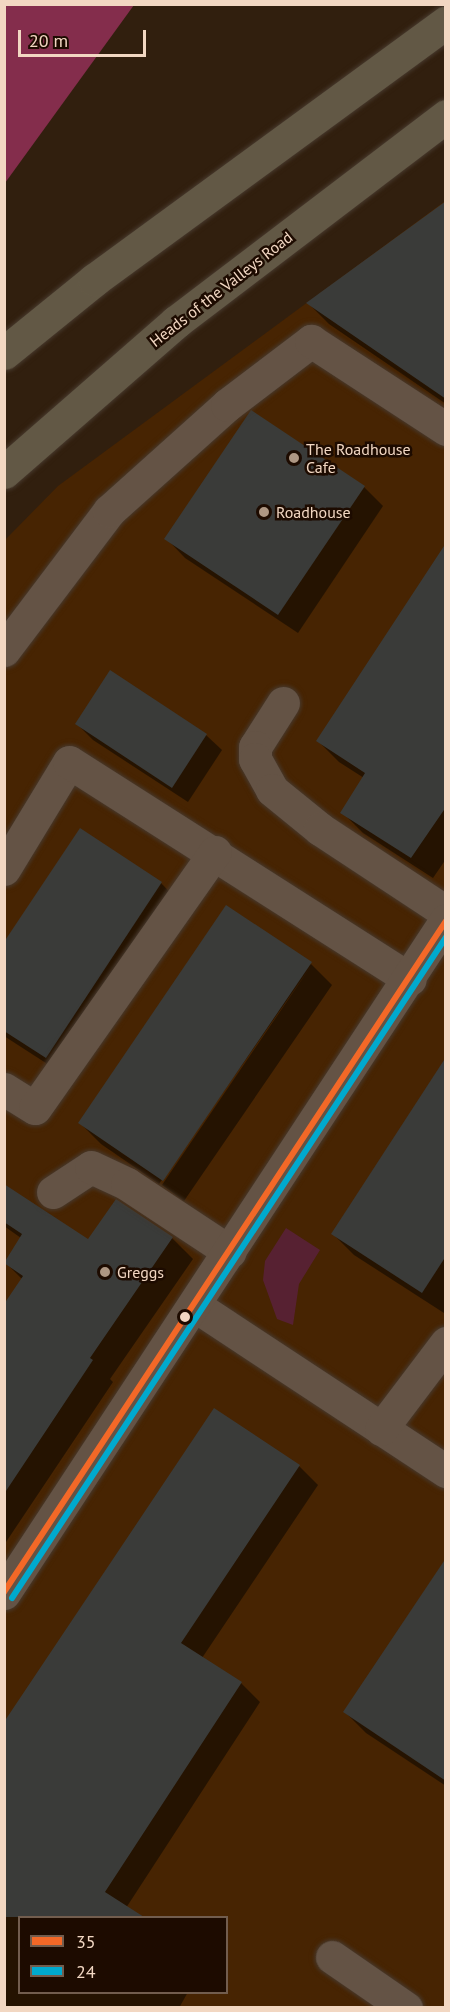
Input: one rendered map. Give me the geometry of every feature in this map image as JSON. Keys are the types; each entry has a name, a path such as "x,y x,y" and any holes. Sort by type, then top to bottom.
{"highway":[{"path":"4,353 103,273 446,22"},
{"name":"Heads of the Valleys Road","path":"4,472 176,322 446,116"}],"street":[{"path":"4,650 109,511 227,405 311,341 446,429"},
{"path":"284,703 255,747 255,759 272,790 320,829 446,912"},
{"path":"4,869 69,762 215,852 410,979"},
{"path":"4,1089 35,1108 215,852"},
{"path":"4,1593 410,979 446,920"},
{"path":"53,1192 91,1167 127,1184 230,1252"},
{"path":"194,1305 446,1471"},
{"path":"381,1429 445,1343"},
{"path":"332,1957 405,2007"}],"shaded area":[{"path":"4,5 134,5 5,183"},
{"path":"445,201 445,2007 5,2007 4,541 58,486"},
{"path":"286,1228 320,1250 299,1284 293,1325 277,1319 263,1280 265,1261"}],"building":[{"path":"446,201 446,399 306,303"},
{"name":"Roadhouse","path":"251,410 365,486 278,615 164,539"},
{"path":"446,543 446,807 411,858 340,813 365,773 316,741"},
{"path":"110,670 207,734 172,788 75,724"},
{"path":"80,828 162,882 46,1058 4,1031 4,942"},
{"path":"226,905 312,962 163,1181 78,1123"},
{"path":"446,1057 446,1256 422,1293 331,1234"},
{"path":"4,1184 88,1239 116,1199 173,1237 90,1358 93,1360 4,1494 4,1304 23,1276 4,1263 22,1234 4,1222"},
{"path":"214,1408 300,1465 181,1643 242,1682 105,1892 142,1916 4,1917 4,1722"},
{"path":"446,1558 446,1781 343,1712"}],"transit line":[{"name":"35","path":"4,1592 446,921"},
{"name":"24","path":"12,1598 446,937"}],"place":[{"name":"The Roadhouse Cafe","path":"294,458"},
{"name":"Roadhouse","path":"264,512"},
{"name":"Greggs","path":"105,1272"}]}
